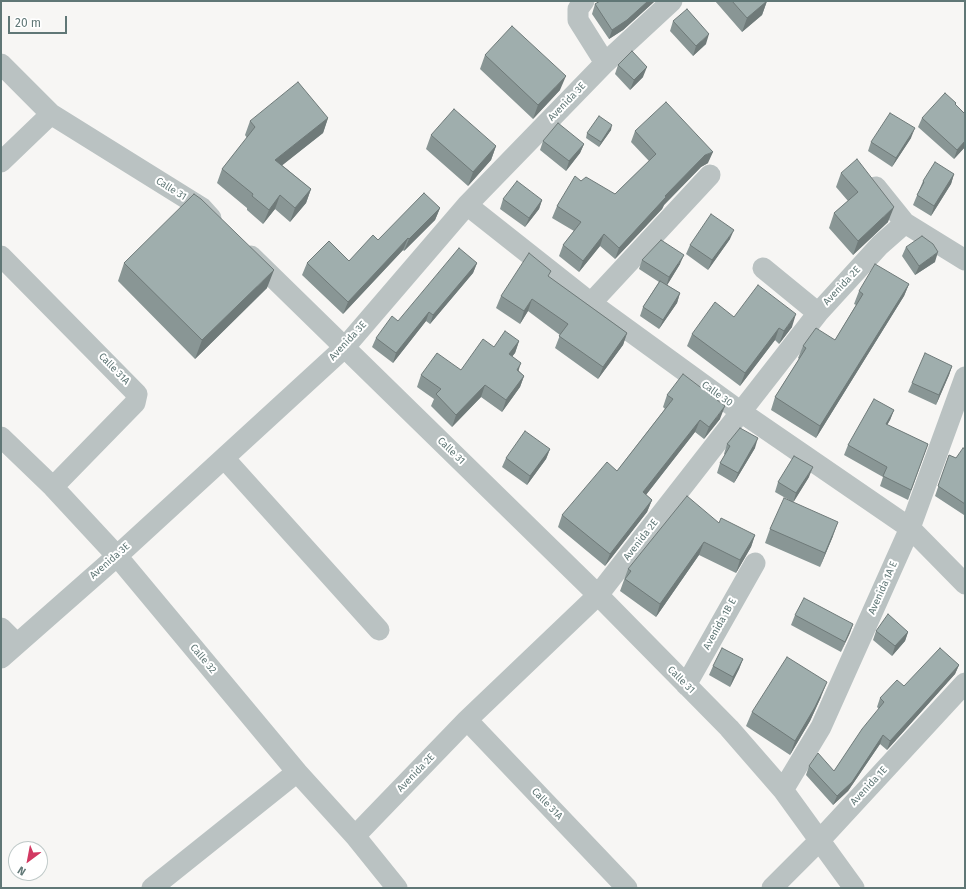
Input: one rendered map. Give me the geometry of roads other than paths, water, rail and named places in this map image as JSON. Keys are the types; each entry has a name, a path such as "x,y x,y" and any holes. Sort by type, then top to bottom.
{"street":[{"path":"584,1 578,9 578,20 605,63"},
{"name":"Avenida 3E","path":"1,658 16,643 117,556 345,347 467,206 605,63 672,1"},
{"name":"Calle 31","path":"1,64 52,114 202,208 598,595 730,728 783,790 854,888"},
{"path":"1,162 52,114"},
{"path":"863,171 904,223 965,260"},
{"path":"591,303 710,175"},
{"name":"Calle 30","path":"467,206 591,303 741,412 910,528 965,584"},
{"name":"Avenida 2E","path":"355,836 467,720 598,595 818,313 880,245 904,223"},
{"name":"Calle 31A","path":"1,256 137,394 135,404 53,487"},
{"path":"763,268 818,313"},
{"name":"Avenida 1A E","path":"783,790 820,727 910,528 965,377"},
{"name":"Calle 32","path":"1,437 53,487 117,556 297,772 355,836 397,888"},
{"path":"224,458 379,630"},
{"name":"Avenida 1B E","path":"686,685 755,563"},
{"path":"1,628 16,643"},
{"name":"Avenida 1E","path":"772,888 820,841 965,683"},
{"name":"Calle 31A","path":"467,720 627,888"},
{"path":"152,888 297,772"}]}
